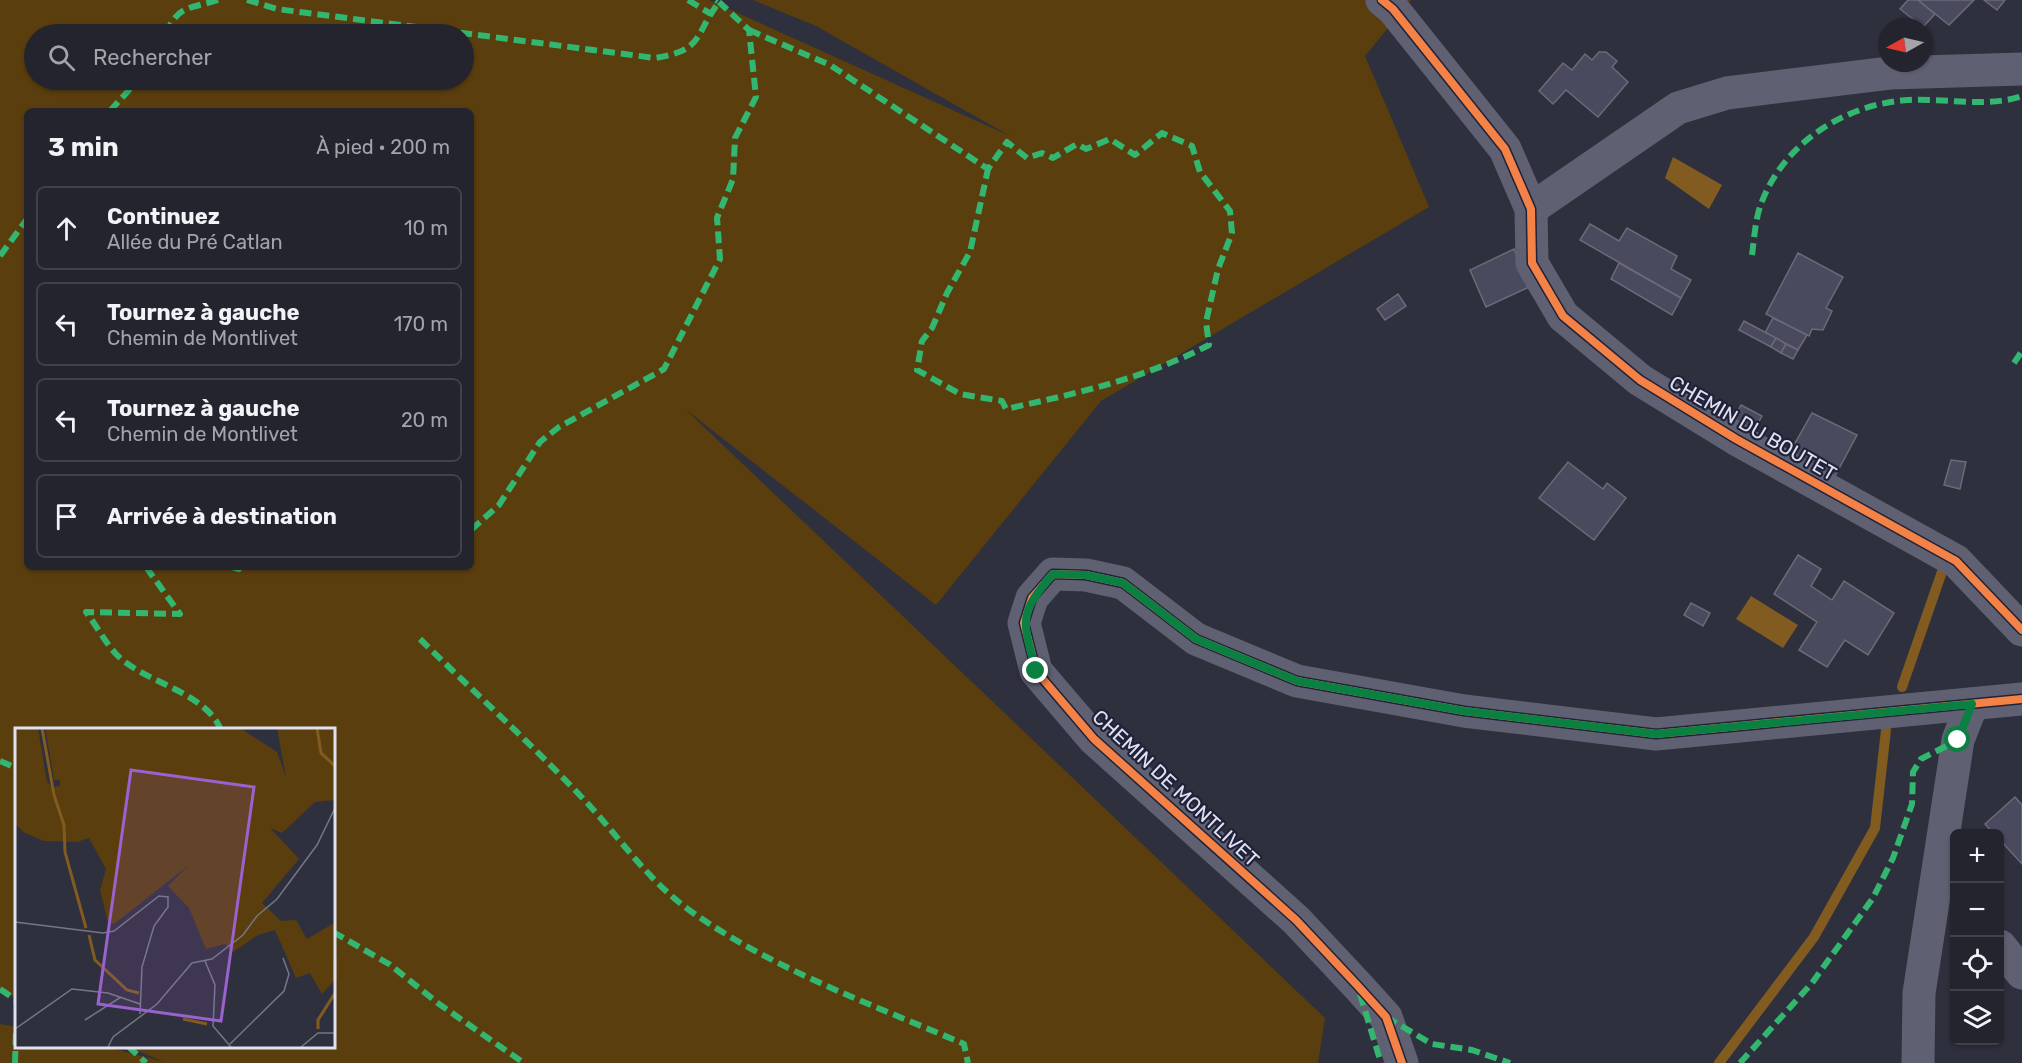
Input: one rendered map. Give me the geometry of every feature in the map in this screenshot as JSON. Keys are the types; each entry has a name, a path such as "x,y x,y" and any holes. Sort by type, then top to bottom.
{"street":[{"path":"1382,0 1393,9 1505,149 1531,209 1678,108 1726,93 1890,73 2022,69"},
{"name":"CHEMIN DU BOUTET","path":"1531,209 1532,263 1563,316 1640,380 1736,439 1956,561 2022,630"},
{"name":"CHEMIN DE MONTLIVET","path":"1402,1063 1386,1017 1357,985 1296,920 1094,739 1036,671 1024,623 1032,598 1053,574 1086,575 1123,583 1196,639 1297,681 1464,711 1656,734 2022,699"},
{"path":"1918,1063 1919,993 1946,883 1958,740 1972,704"},
{"path":"2004,951 2022,973"}],"shaded area":[{"path":"0,0 709,0 1010,136 816,26 753,0 1411,0 1365,56 1429,207 1101,401 936,605 685,409 1325,1018 1318,1063 0,1063 0,1024 15,1027 15,1048 112,1048 164,1062 131,1048 334,1048 334,728 15,728 15,998 0,991"},
{"path":"1673,157 1722,185 1709,209 1665,178"},
{"path":"1751,596 1798,625 1783,648 1736,619"}],"building":[{"path":"1908,0 1918,0 1935,14 1931,18 1912,18 1900,9"},
{"path":"1918,0 1974,0 1949,25"},
{"path":"1984,0 2005,0 1997,10"},
{"path":"1599,52 1606,52 1617,61 1612,67 1628,82 1598,117 1566,90 1553,104 1539,91 1563,63 1572,70 1585,54 1592,60"},
{"path":"1590,224 1619,241 1627,228 1677,256 1671,269 1691,280 1681,298 1580,240"},
{"path":"1514,249 1529,287 1486,307 1470,270"},
{"path":"1798,253 1843,277 1826,308 1832,311 1823,330 1812,329 1809,336 1766,314"},
{"path":"1619,263 1681,298 1672,315 1611,279"},
{"path":"1398,294 1406,306 1385,320 1377,309"},
{"path":"1773,318 1807,335 1798,350 1765,333"},
{"path":"1744,321 1776,338 1771,347 1739,330"},
{"path":"1776,338 1786,344 1781,353 1771,347"},
{"path":"1786,344 1798,350 1793,359 1781,353"},
{"path":"1741,405 1762,416 1754,430 1734,419"},
{"path":"1812,413 1857,435 1834,478 1789,454"},
{"path":"1951,460 1966,462 1960,489 1944,485"},
{"path":"1568,462 1603,489 1607,483 1626,498 1594,540 1539,498"},
{"path":"1798,555 1821,569 1811,586 1832,600 1844,581 1894,613 1868,655 1845,640 1827,667 1799,650 1817,622 1774,594"},
{"path":"1691,603 1710,613 1703,626 1684,615"},
{"path":"2015,797 2022,805 2022,864 2004,844 2004,829 1990,829 1985,824"}],"waterway":[{"path":"1902,687 1945,563"},
{"path":"1719,1063 1814,937 1875,828 1886,730"}],"marked path":[{"path":"171,24 175,17 186,9 218,0"},
{"path":"247,0 277,9 393,24"},
{"path":"688,0 711,14"},
{"path":"474,35 655,58 671,55 690,46 719,2 716,0"},
{"path":"474,527 499,505 540,442 559,427 664,369 720,259 717,218 733,179 735,138 756,97 749,30 719,2"},
{"path":"749,30 830,65 988,169 1007,142 1027,158 1042,153 1053,158 1077,144 1086,149 1110,139 1135,155 1162,133 1192,146 1200,172 1230,211 1232,233 1218,269 1206,322 1209,345 1135,376 1084,391 1006,409 1002,401 960,394 917,370 922,341 932,328 947,293 970,252 988,169"},
{"path":"113,108 129,90"},
{"path":"1752,255 1759,210 1768,187 1798,148 1817,132 1860,110 1884,103 1908,100 1980,102 2009,100 2022,96"},
{"path":"0,256 24,223"},
{"path":"2014,363 2022,351"},
{"path":"148,570 180,614 86,612 116,654 142,673 188,696 213,717 220,728"},
{"path":"420,639 548,762 589,805 648,874 689,910 721,931 788,968 964,1044 968,1063"},
{"path":"1740,1063 1812,983 1873,898 1893,858 1912,804 1913,772 1921,759 1958,740"},
{"path":"0,761 15,768"},
{"path":"334,933 389,964 439,1004 524,1063"},
{"path":"0,989 15,999"},
{"path":"1360,994 1381,1063"},
{"path":"1386,1017 1432,1044 1472,1050 1510,1063"},
{"path":"15,1048 15,1063"},
{"path":"130,1048 146,1063"}],"cycle path":[{"path":"1382,0 1393,9 1505,149 1531,209 1532,263 1563,316 1640,380 1736,439 1956,561 2022,630"},
{"path":"1402,1063 1386,1017 1357,985 1296,920 1094,739 1036,671 1024,623 1032,598 1053,574 1086,575 1123,583 1196,639 1297,681 1464,711 1656,734 2022,699"}],"route":[{"path":"1036,671 1024,623 1032,598 1053,574 1086,575 1123,583 1196,639 1297,681 1464,711 1656,734 1972,704 1958,740"}]}
